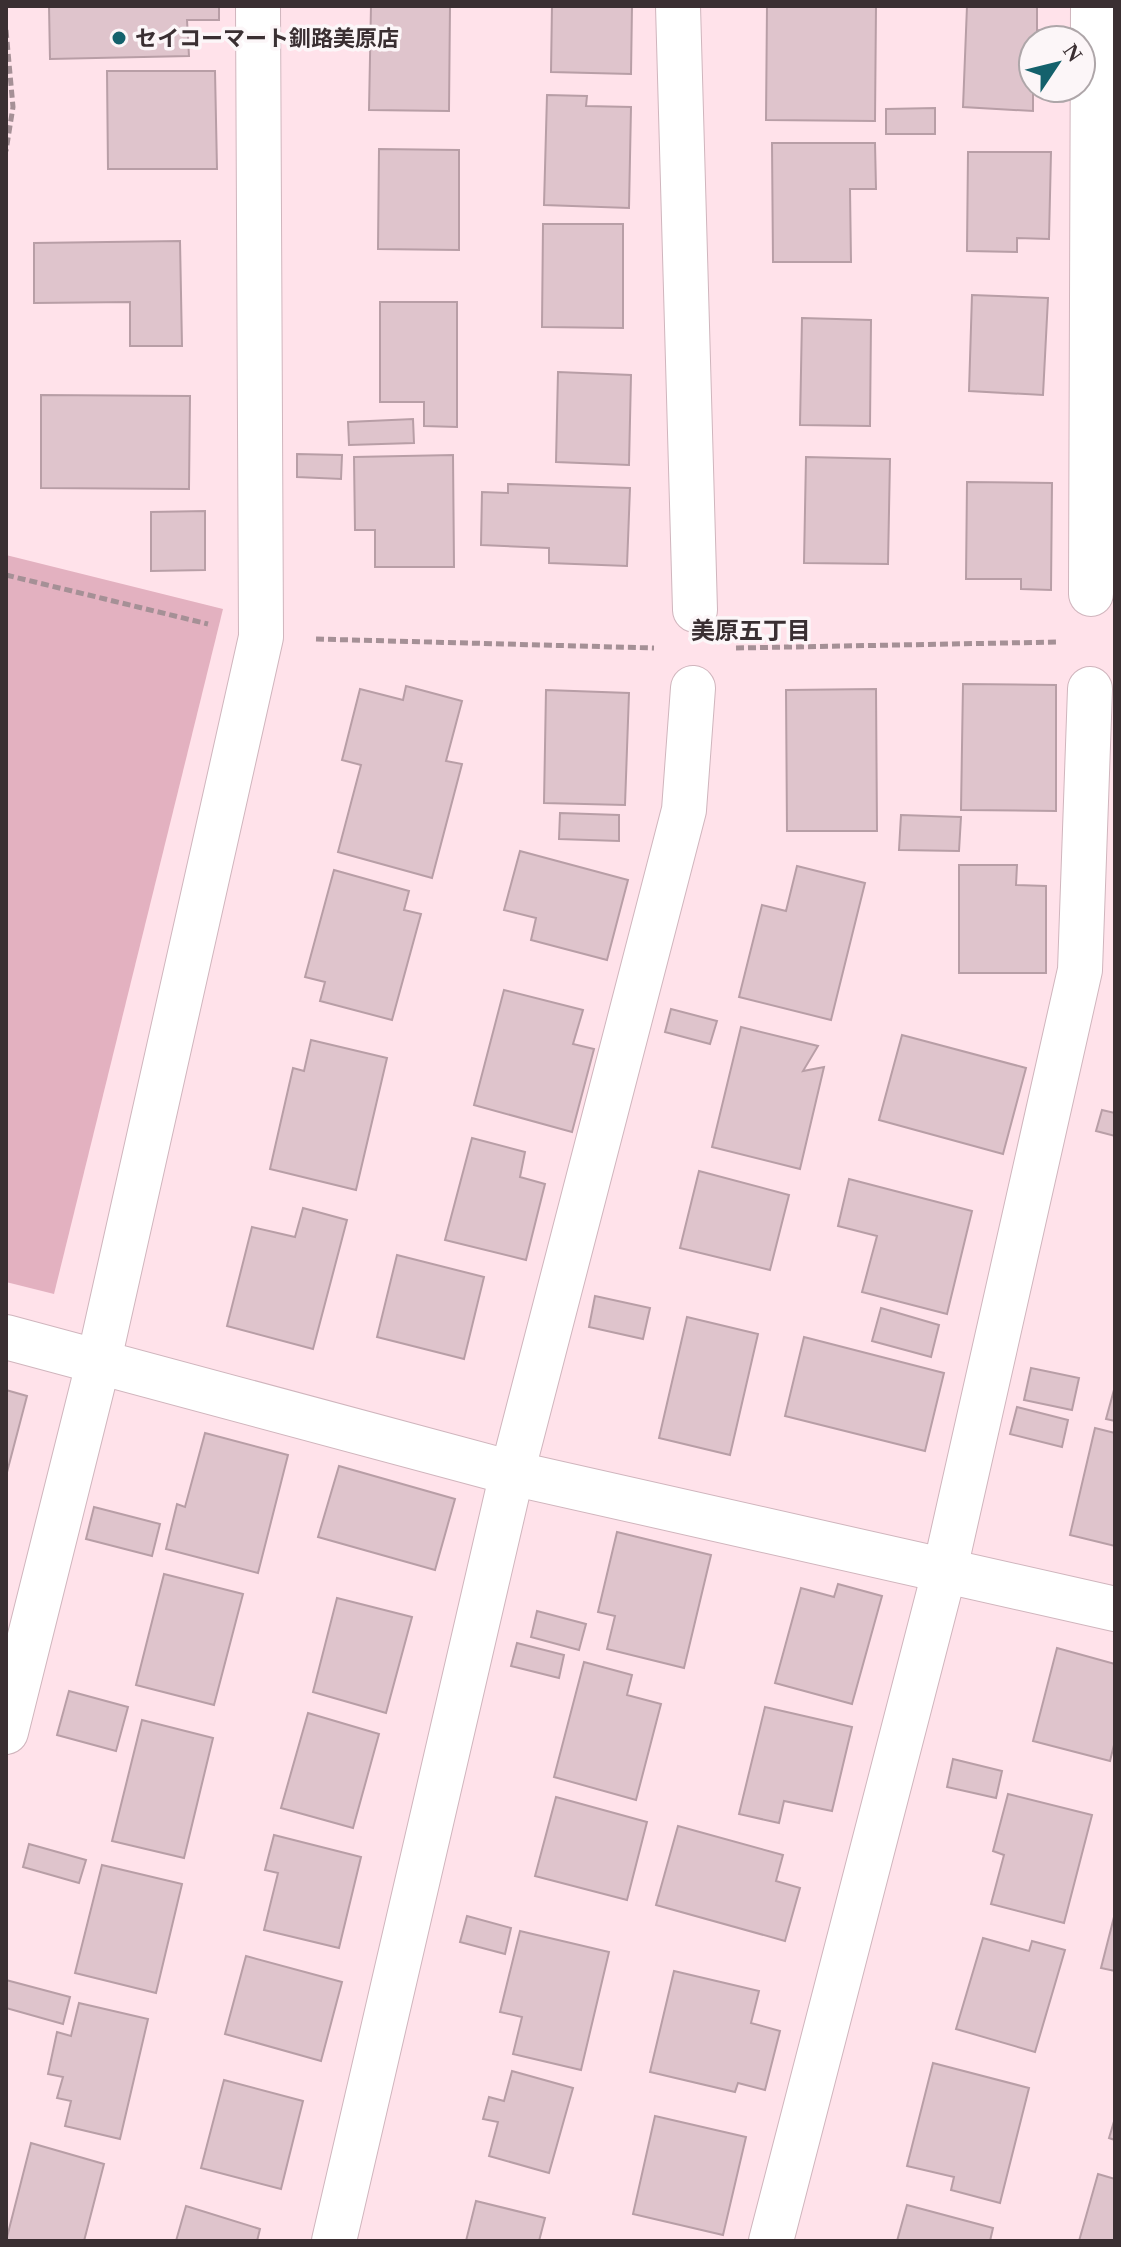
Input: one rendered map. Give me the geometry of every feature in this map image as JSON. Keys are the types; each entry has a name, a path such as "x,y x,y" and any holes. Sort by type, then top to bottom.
{"street":[{"path":"6,1732 99,1360 261,637 258,6"},
{"path":"678,6 695,610"},
{"path":"1091,594 1093,6"},
{"path":"334,2241 512,1473 684,810 693,688"},
{"path":"771,2241 945,1569 1080,970 1090,689"},
{"path":"6,1337 512,1473 1115,1609"}],"path":[{"path":"6,30 13,107 6,151"},
{"path":"6,575 261,637"}],"shaded area":[{"path":"6,555 223,609 54,1294 6,1282"}],"building":[{"name":"セイコーマート釧路美原店","path":"49,6 219,6 219,20 187,20 189,56 50,59"},
{"path":"371,6 450,6 449,111 369,110"},
{"path":"552,6 632,6 631,74 551,72"},
{"path":"767,6 876,6 875,121 766,120"},
{"path":"967,6 1037,7 1037,24 1017,24 1017,104 1033,104 1033,111 963,107"},
{"path":"107,71 215,71 217,169 108,169"},
{"path":"547,95 587,96 586,106 631,107 629,208 544,205"},
{"path":"935,108 935,134 886,134 886,109"},
{"path":"772,143 875,143 876,189 850,189 851,262 773,262"},
{"path":"379,149 459,150 459,250 378,249"},
{"path":"968,152 1051,152 1049,239 1017,238 1017,252 967,251"},
{"path":"543,224 623,224 623,328 542,327"},
{"path":"180,241 182,346 130,346 130,302 34,303 34,243"},
{"path":"972,295 1048,298 1043,395 969,391"},
{"path":"380,302 457,302 457,427 424,426 424,402 380,402"},
{"path":"802,318 871,320 870,426 800,425"},
{"path":"558,372 631,375 629,465 556,462"},
{"path":"41,395 190,396 189,489 41,488"},
{"path":"413,419 414,443 349,445 348,422"},
{"path":"297,454 342,455 341,479 297,477"},
{"path":"453,455 454,567 375,567 375,530 355,530 354,457"},
{"path":"806,457 890,459 888,564 804,563"},
{"path":"967,482 1052,483 1051,590 1021,589 1021,579 966,579"},
{"path":"508,484 630,488 627,566 549,563 549,548 481,545 482,492 508,493"},
{"path":"205,511 205,570 151,571 151,512"},
{"path":"963,684 1056,685 1056,811 961,810"},
{"path":"406,686 462,701 446,761 462,764 432,878 338,852 361,765 342,760 360,689 403,700"},
{"path":"876,689 877,831 787,831 786,690"},
{"path":"546,690 629,693 625,805 544,803"},
{"path":"560,813 619,815 619,841 559,839"},
{"path":"901,815 961,817 959,851 899,850"},
{"path":"520,851 628,880 607,960 531,940 536,918 504,910"},
{"path":"959,865 1017,865 1016,885 1046,886 1046,973 959,973"},
{"path":"797,866 865,883 831,1020 739,997 762,905 786,911"},
{"path":"334,870 409,891 404,910 421,914 392,1020 320,1001 325,982 305,977"},
{"path":"504,990 583,1010 573,1044 594,1049 572,1132 474,1105"},
{"path":"671,1009 717,1021 710,1044 665,1032"},
{"path":"741,1027 818,1046 803,1071 824,1067 800,1169 712,1147"},
{"path":"902,1035 1026,1068 1003,1154 879,1120"},
{"path":"311,1040 387,1058 356,1190 270,1169 293,1068 304,1071"},
{"path":"1102,1110 1115,1113 1115,1136 1096,1131"},
{"path":"472,1138 525,1152 520,1177 545,1184 526,1260 445,1240"},
{"path":"699,1171 789,1195 770,1270 680,1248"},
{"path":"849,1179 972,1211 947,1314 862,1292 877,1236 838,1226"},
{"path":"303,1208 347,1220 313,1349 227,1326 252,1227 295,1237"},
{"path":"397,1255 484,1277 464,1359 377,1337"},
{"path":"595,1296 650,1308 643,1339 589,1327"},
{"path":"881,1308 939,1325 931,1357 872,1341"},
{"path":"687,1317 758,1334 730,1455 659,1438"},
{"path":"804,1337 944,1373 925,1451 785,1416"},
{"path":"1031,1368 1079,1378 1072,1410 1024,1400"},
{"path":"1115,1386 1115,1421 1106,1419"},
{"path":"6,1390 27,1396 6,1476"},
{"path":"1017,1407 1068,1420 1062,1447 1010,1434"},
{"path":"1095,1428 1115,1433 1115,1546 1070,1535"},
{"path":"205,1433 288,1455 258,1573 166,1549 177,1504 185,1507"},
{"path":"339,1466 455,1499 435,1570 318,1537"},
{"path":"94,1507 160,1524 152,1556 86,1539"},
{"path":"617,1532 711,1555 684,1668 607,1649 615,1616 598,1612"},
{"path":"164,1574 243,1594 214,1705 136,1685"},
{"path":"838,1584 882,1596 852,1704 775,1683 801,1588 834,1597"},
{"path":"337,1598 412,1617 386,1713 313,1692"},
{"path":"537,1611 586,1624 579,1650 531,1637"},
{"path":"517,1643 564,1655 559,1678 511,1666"},
{"path":"1057,1648 1115,1664 1115,1741 1110,1761 1033,1741"},
{"path":"584,1662 632,1675 627,1695 661,1704 636,1800 554,1777"},
{"path":"69,1691 128,1707 116,1751 57,1735"},
{"path":"765,1707 852,1727 832,1811 784,1801 779,1823 739,1814"},
{"path":"308,1713 379,1734 353,1828 281,1808"},
{"path":"142,1720 213,1738 184,1858 112,1841"},
{"path":"953,1759 1002,1771 996,1798 947,1787"},
{"path":"1008,1794 1092,1815 1064,1923 991,1904 1004,1855 993,1851"},
{"path":"556,1797 647,1822 627,1900 535,1876"},
{"path":"678,1826 783,1855 776,1881 800,1888 785,1941 656,1905"},
{"path":"274,1835 361,1857 339,1948 264,1930 278,1873 265,1870"},
{"path":"29,1844 86,1860 79,1883 23,1867"},
{"path":"102,1865 182,1884 156,1993 75,1973"},
{"path":"1115,1913 1115,1971 1101,1968"},
{"path":"467,1916 511,1928 505,1954 460,1942"},
{"path":"520,1931 609,1952 581,2070 513,2054 522,2017 500,2012"},
{"path":"983,1938 1029,1951 1032,1941 1065,1950 1035,2052 956,2029"},
{"path":"246,1956 342,1982 321,2061 225,2034"},
{"path":"674,1971 759,1991 751,2023 780,2031 765,2090 738,2083 735,2092 650,2072"},
{"path":"6,1980 70,1997 63,2024 6,2008"},
{"path":"79,2003 148,2019 120,2139 65,2126 71,2101 57,2098 63,2077 48,2074 57,2032 71,2036"},
{"path":"933,2063 1029,2088 1000,2203 951,2190 954,2177 907,2166"},
{"path":"512,2071 573,2088 549,2173 489,2156 498,2122 483,2119 489,2097 504,2101"},
{"path":"224,2080 303,2101 281,2189 201,2168"},
{"path":"655,2116 746,2137 723,2235 633,2214"},
{"path":"1115,2118 1115,2140 1109,2138"},
{"path":"31,2143 104,2164 84,2241 6,2241"},
{"path":"1098,2174 1115,2179 1115,2241 1079,2241"},
{"path":"476,2201 545,2218 539,2241 466,2241"},
{"path":"907,2205 993,2228 990,2241 897,2241"},
{"path":"186,2206 260,2229 257,2241 176,2241"}],"place":[{"name":"セイコーマート釧路美原店","path":"119,38"}],"district":[{"name":"美原五丁目","path":"751,631"}]}
